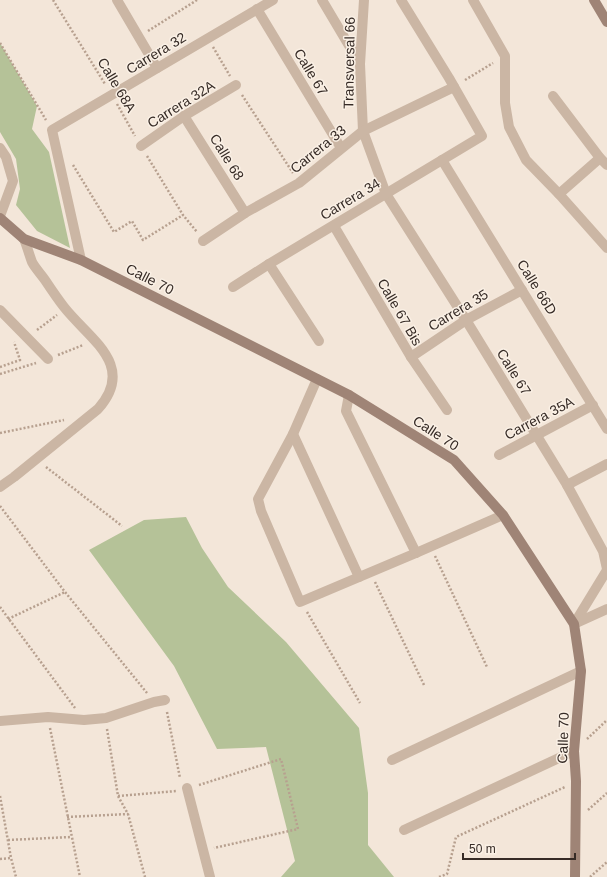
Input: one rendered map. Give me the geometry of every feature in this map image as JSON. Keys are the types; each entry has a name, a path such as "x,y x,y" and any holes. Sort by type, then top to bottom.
{"main road":[{"path":"594,0 607,22"},
{"name":"Calle 70","path":"0,217 24,238 81,260 349,395 454,460 503,515 574,624 581,671 574,751 576,781 575,877"}],"street":[{"path":"117,0 157,68"},
{"name":"Carrera 32","path":"52,130 273,0"},
{"path":"322,0 360,64"},
{"name":"Transversal 66","path":"364,0 360,64 363,131 386,194"},
{"path":"401,0 454,87"},
{"path":"473,0 505,56 505,103 509,128 526,160 559,194 607,248"},
{"name":"Calle 67","path":"257,10 341,148"},
{"name":"Carrera 32A","path":"141,146 184,116 236,86"},
{"name":"Carrera 33","path":"203,241 245,212 299,183 363,131 454,87"},
{"name":"Carrera 34","path":"233,287 482,136 454,87"},
{"path":"553,96 603,162 559,194"},
{"name":"Calle 68","path":"184,116 245,212"},
{"path":"52,130 81,260"},
{"path":"0,148 6,157 13,181 0,217"},
{"name":"Calle 66D","path":"442,160 607,428"},
{"name":"Calle 67","path":"386,194 466,320 567,486 603,550 607,569 574,624"},
{"name":"Calle 67 Bis","path":"334,226 411,357 447,410"},
{"path":"0,487 92,415 108,397 112,383 112,369 107,356 96,340 65,308 33,263 24,238"},
{"path":"269,264 319,341"},
{"name":"Carrera 35","path":"411,357 466,320 522,290"},
{"path":"0,310 48,359"},
{"path":"316,378 293,434 258,499 261,511 300,602 416,554 503,515"},
{"path":"349,395 346,411 416,554"},
{"name":"Carrera 35A","path":"499,455 593,405"},
{"path":"293,434 359,577"},
{"path":"567,486 607,464"},
{"path":"574,624 607,610"},
{"path":"392,760 581,671"},
{"path":"0,721 48,717 84,720 106,718 154,702 165,700"},
{"path":"404,830 574,751"},
{"path":"184,786 210,877"}],"path":[{"name":"Calle 68A","path":"53,0 112,95 183,215 203,241"},
{"path":"139,37 197,0"},
{"path":"208,38 236,86 299,183"},
{"path":"0,43 52,130"},
{"path":"454,87 505,56"},
{"path":"72,164 114,232 132,221 143,240 183,215"},
{"path":"27,338 65,308"},
{"path":"0,374 48,359 96,340"},
{"path":"0,367 20,360"},
{"path":"0,433 70,419"},
{"path":"36,459 122,526"},
{"path":"0,506 65,592 154,702"},
{"path":"431,547 487,667"},
{"path":"370,573 424,685"},
{"path":"8,619 65,592"},
{"path":"300,602 360,703"},
{"path":"0,607 84,720"},
{"path":"165,700 184,786"},
{"path":"48,717 80,877"},
{"path":"106,718 118,796 128,814 145,877"},
{"path":"574,751 607,720"},
{"path":"203,850 298,829 281,759 243,771"},
{"path":"439,877 447,874 456,837 576,781"},
{"path":"576,822 607,793"},
{"path":"0,796 16,877"},
{"path":"67,817 128,814"},
{"path":"8,840 71,837"},
{"path":"0,859 12,858"},
{"path":"590,877 607,862"}],"green space":[{"path":"0,43 37,106 32,129 49,152 70,248 37,231 16,205 20,189 16,159 0,132"},
{"path":"186,517 202,548 228,587 286,642 359,728 368,793 368,845 394,877 281,877 295,861 266,747 217,749 174,666 89,550 144,520"}]}
